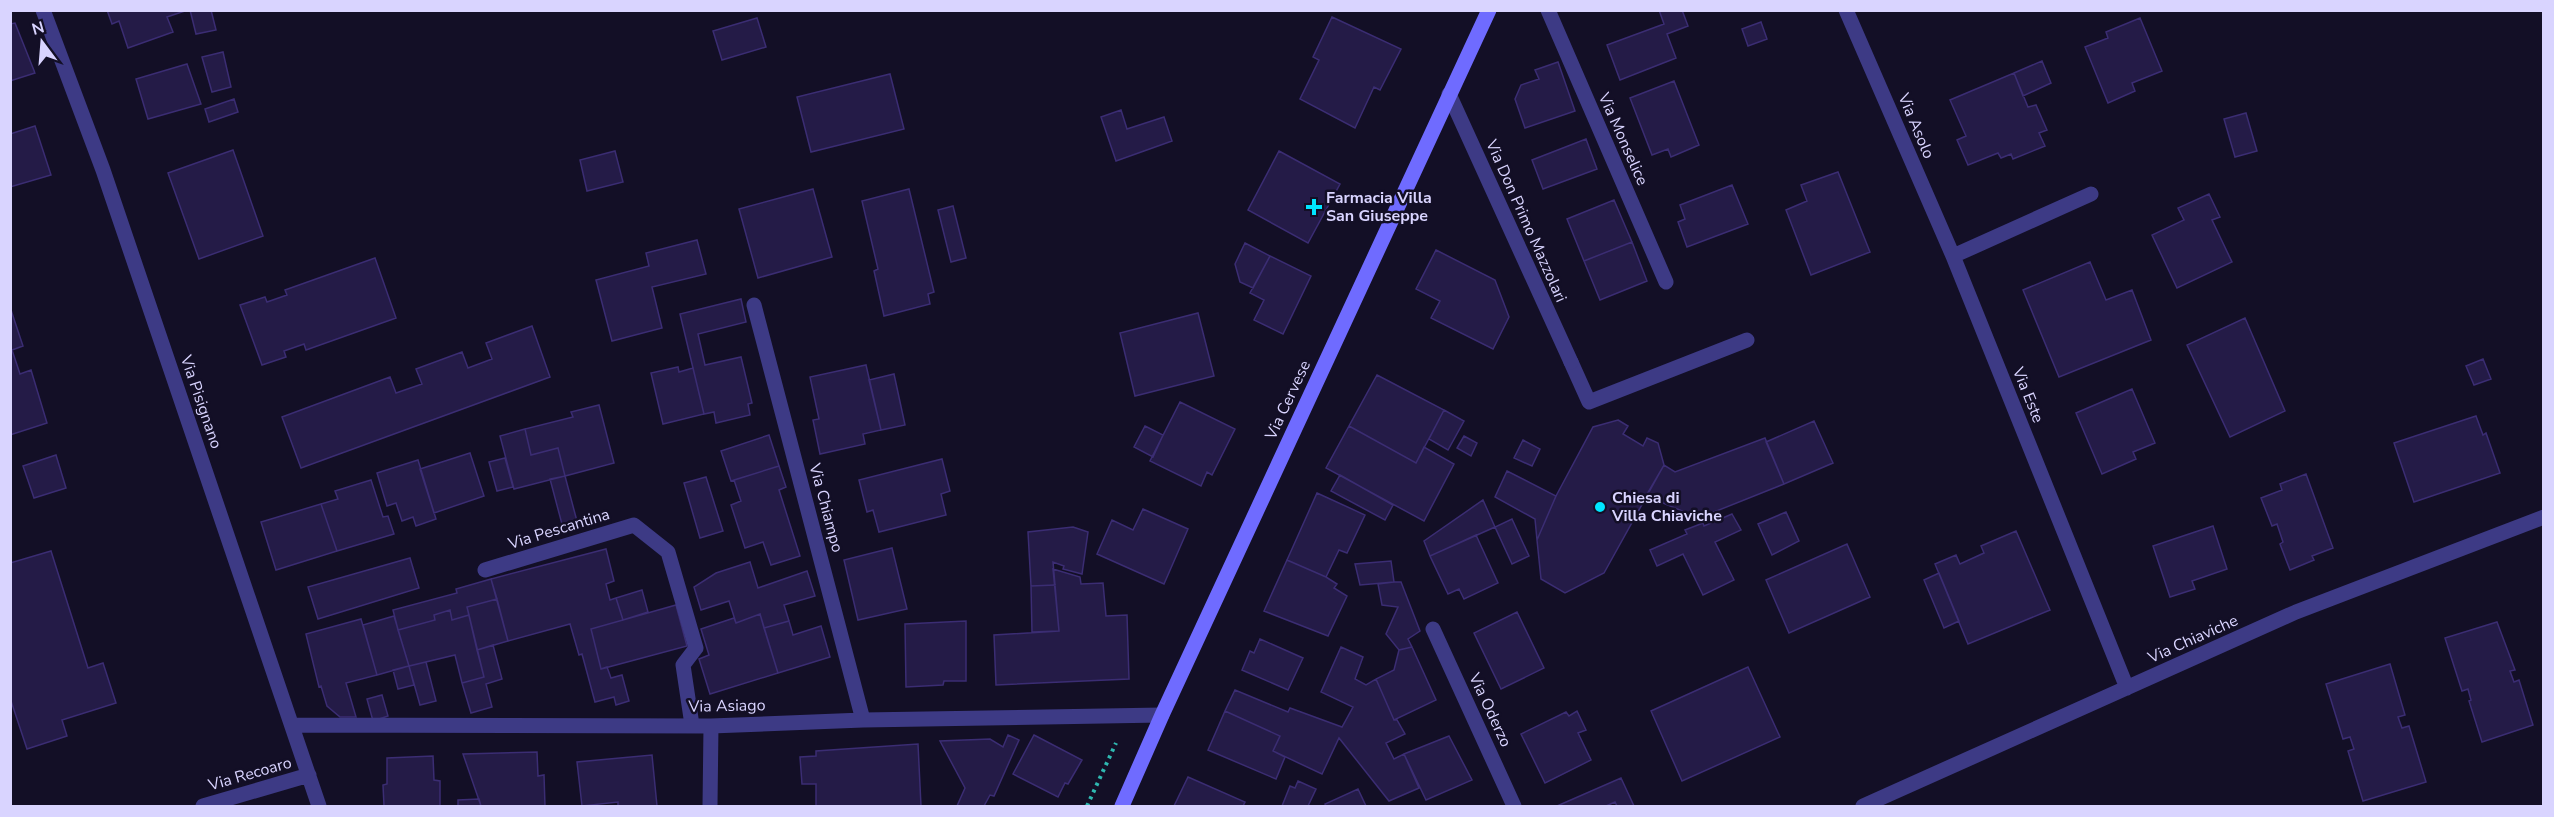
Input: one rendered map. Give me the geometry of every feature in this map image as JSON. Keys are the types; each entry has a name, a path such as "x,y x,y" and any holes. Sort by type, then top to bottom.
{"main road":[{"name":"Via Cervese","path":"1122,807 1162,715 1489,10"}],"street":[{"name":"Via Pisignano","path":"43,10 103,170 319,807"},
{"name":"Via Monselice","path":"1548,10 1666,282"},
{"name":"Via Asolo","path":"1846,10 1953,256"},
{"name":"Via Don Primo Mazzolari","path":"1449,94 1589,402 1747,340"},
{"path":"1953,256 2091,194"},
{"name":"Via Este","path":"1953,256 2127,688"},
{"name":"Via Chiampo","path":"754,305 863,720"},
{"name":"Via Chiaviche","path":"1863,807 2296,612 2544,517"},
{"name":"Via Pescantina","path":"485,570 634,525 669,552 696,648 683,665 692,725"},
{"name":"Via Oderzo","path":"1433,630 1514,807"},
{"name":"Via Asiago","path":"292,726 711,726 863,720 1162,715"},
{"path":"710,807 711,726"},
{"name":"Via Recoaro","path":"202,807 309,775"}],"building":[{"path":"107,10 185,11 167,17 173,32 128,48 119,21 112,24"},
{"path":"190,10 211,10 216,30 196,34"},
{"path":"1659,10 1682,10 1688,26 1667,34 1676,58 1620,80 1607,45 1664,24"},
{"path":"1332,17 1401,49 1380,90 1374,87 1355,128 1300,99 1319,60 1313,57"},
{"path":"757,18 766,47 722,60 713,31"},
{"path":"2140,18 2162,71 2132,83 2135,91 2108,103 2085,47 2108,38 2106,32"},
{"path":"1761,22 1767,39 1748,46 1742,29"},
{"path":"15,23 35,73 10,81 10,24"},
{"path":"223,52 231,87 212,92 202,57"},
{"path":"2042,61 2051,83 2023,96 2014,73"},
{"path":"1558,62 1575,111 1525,128 1515,99 1521,85 1539,79 1535,70"},
{"path":"187,64 201,104 148,119 136,79"},
{"path":"2014,73 2028,107 2036,105 2047,130 2039,133 2045,146 2013,159 2011,154 2001,158 1998,153 1968,165 1957,140 1966,136 1950,100"},
{"path":"890,74 904,129 811,152 797,97"},
{"path":"1674,81 1699,145 1671,157 1668,149 1652,155 1630,98"},
{"path":"234,99 238,112 209,122 205,109"},
{"path":"1121,110 1127,129 1164,117 1172,141 1116,161 1101,117"},
{"path":"2246,113 2257,151 2235,157 2224,119"},
{"path":"35,126 51,175 10,187 10,134"},
{"path":"1586,139 1597,169 1543,189 1532,160"},
{"path":"233,150 263,236 199,259 168,173"},
{"path":"615,151 623,182 587,191 580,160"},
{"path":"1279,151 1340,184 1308,243 1248,210"},
{"path":"1838,172 1870,252 1811,275 1786,210 1807,201 1801,185"},
{"path":"1732,185 1748,224 1687,247 1678,222 1685,219 1680,205"},
{"path":"813,189 832,257 758,278 739,209"},
{"path":"909,189 934,292 928,294 930,304 884,316 874,271 878,269 862,201"},
{"path":"2209,194 2220,217 2212,220 2232,262 2177,288 2152,235 2184,220 2178,208"},
{"path":"1614,200 1632,242 1584,261 1567,219"},
{"path":"953,206 966,258 951,262 938,210"},
{"path":"697,240 706,274 652,287 662,328 612,341 596,280 649,266 646,253"},
{"path":"1632,242 1647,281 1600,300 1584,261"},
{"path":"1245,243 1270,256 1253,288 1240,282 1235,264"},
{"path":"1436,250 1495,280 1509,317 1493,349 1431,318 1440,301 1416,289"},
{"path":"1270,256 1311,276 1283,334 1254,320 1264,300 1250,293"},
{"path":"375,258 396,318 306,350 304,344 284,351 286,357 262,365 240,305 265,297 267,302 287,295 285,290"},
{"path":"2090,262 2106,300 2132,290 2151,340 2059,377 2023,290"},
{"path":"741,299 746,322 698,334 705,365 741,357 752,403 748,404 750,415 716,423 714,412 704,414 680,314"},
{"path":"10,307 23,346 12,350 20,374 31,370 47,423 10,435"},
{"path":"1198,313 1214,376 1135,396 1120,333"},
{"path":"2245,318 2285,411 2230,437 2187,345"},
{"path":"532,326 550,377 301,468 282,417 390,377 396,393 422,384 416,369 462,352 468,368 492,359 486,343"},
{"path":"2483,359 2491,379 2474,385 2466,366"},
{"path":"866,365 881,430 863,434 865,444 820,454 813,420 819,419 810,377"},
{"path":"678,367 679,372 693,368 704,414 663,424 651,373"},
{"path":"894,374 905,425 881,430 869,380"},
{"path":"1377,375 1444,410 1416,463 1349,426"},
{"path":"2132,389 2155,443 2133,452 2136,459 2102,474 2076,413"},
{"path":"1180,402 1235,429 1212,475 1207,472 1201,486 1150,461"},
{"path":"599,405 614,463 565,476 558,448 531,455 525,429 573,417 571,412"},
{"path":"1444,410 1464,421 1448,450 1429,439"},
{"path":"2476,416 2483,435 2486,433 2500,473 2414,502 2394,443"},
{"path":"1618,420 1628,426 1623,434 1643,446 1647,438 1658,443 1664,465 1604,573 1565,593 1541,579 1537,540 1556,496 1593,427"},
{"path":"1814,421 1833,463 1784,484 1766,442"},
{"path":"1145,426 1163,435 1153,457 1134,447"},
{"path":"1349,426 1416,463 1424,447 1454,464 1424,521 1326,468"},
{"path":"525,429 531,455 558,448 565,476 514,489 500,436"},
{"path":"769,435 779,466 731,481 721,451"},
{"path":"1464,436 1477,443 1471,456 1457,448"},
{"path":"1765,438 1784,484 1699,518 1646,496 1664,465 1675,472"},
{"path":"1523,440 1540,449 1532,466 1514,458"},
{"path":"470,453 484,496 434,513 420,469"},
{"path":"56,455 66,488 34,498 23,466"},
{"path":"505,458 513,487 497,491 489,462"},
{"path":"942,459 950,491 941,494 946,515 879,532 873,510 867,512 859,480"},
{"path":"418,460 436,519 416,526 413,517 402,521 396,503 387,506 377,473"},
{"path":"779,466 786,487 779,490 800,556 771,565 763,542 745,548 731,505 741,501 734,480"},
{"path":"1507,471 1556,496 1537,540 1535,519 1495,497"},
{"path":"2306,474 2333,548 2312,556 2314,560 2290,570 2280,544 2283,542 2277,524 2272,526 2261,498 2282,490 2280,484"},
{"path":"1340,475 1393,505 1385,520 1331,491"},
{"path":"565,476 578,525 563,528 550,479"},
{"path":"706,477 723,531 700,538 684,483"},
{"path":"371,480 383,517 388,516 394,534 337,551 321,504 338,499 335,491"},
{"path":"1317,493 1365,515 1347,553 1339,550 1326,577 1287,560"},
{"path":"1483,500 1495,527 1430,556 1424,541"},
{"path":"321,504 337,551 276,570 261,522"},
{"path":"1143,509 1188,529 1164,584 1097,554 1112,520 1133,530"},
{"path":"1786,512 1799,541 1772,555 1758,524"},
{"path":"1732,514 1741,530 1715,542 1734,580 1703,595 1683,554 1657,566 1650,550 1687,534 1685,530 1703,523 1704,526"},
{"path":"1512,519 1529,556 1512,564 1495,527"},
{"path":"2213,526 2227,569 2192,581 2195,589 2170,597 2153,546"},
{"path":"1073,527 1088,532 1082,574 1063,569 1064,566 1053,562 1055,585 1031,586 1028,532"},
{"path":"2016,531 2050,610 1968,644 1935,564 1956,555 1960,564 1984,553 1981,546"},
{"path":"1476,535 1498,583 1464,599 1459,589 1448,594 1430,556"},
{"path":"1847,544 1870,597 1789,633 1766,580"},
{"path":"892,548 907,609 858,620 844,560"},
{"path":"606,549 614,581 606,584 610,600 616,598 623,620 591,629 601,669 607,667 611,678 622,675 629,701 616,705 614,697 595,702 582,654 579,655 570,624 508,641 491,579"},
{"path":"51,551 88,668 103,663 116,703 62,720 67,736 27,749 10,698 10,563"},
{"path":"410,558 419,588 318,619 308,587"},
{"path":"1287,560 1326,577 1337,584 1334,588 1347,596 1328,636 1264,611"},
{"path":"1391,561 1394,582 1360,585 1355,564"},
{"path":"750,562 758,588 807,571 815,596 784,605 789,621 764,628 760,614 736,623 729,601 701,610 694,587 716,573"},
{"path":"1053,569 1080,577 1081,584 1103,583 1106,616 1127,615 1129,679 996,685 994,635 1059,631"},
{"path":"1939,573 1959,621 1944,628 1924,580"},
{"path":"491,579 497,599 467,607 469,615 452,620 450,610 434,615 435,620 398,630 393,610 457,593 456,589"},
{"path":"1401,582 1420,631 1408,639 1412,647 1399,650 1386,634 1398,607 1382,605 1378,584"},
{"path":"1055,585 1059,631 1032,632 1031,586"},
{"path":"642,590 648,612 623,620 616,598"},
{"path":"497,599 508,641 477,650 467,607"},
{"path":"676,605 687,646 601,669 591,629"},
{"path":"450,610 452,620 469,615 484,677 462,683 455,655 409,666 398,630 435,620 434,615"},
{"path":"1517,612 1544,668 1501,689 1474,633"},
{"path":"760,614 778,673 710,694 699,659 709,655 701,629 734,618 736,623"},
{"path":"394,616 409,666 377,675 363,625"},
{"path":"361,619 377,675 346,683 356,717 340,717 327,706 321,686 319,687 306,634"},
{"path":"789,621 793,635 821,626 830,657 778,673 764,628"},
{"path":"966,621 966,681 944,681 943,685 906,687 905,624"},
{"path":"2497,622 2515,670 2510,671 2514,682 2519,680 2533,725 2482,742 2469,701 2471,700 2468,689 2462,691 2445,638"},
{"path":"1260,639 1303,658 1288,690 1242,670 1250,651 1254,653"},
{"path":"493,645 502,679 486,684 492,707 471,713 462,683 484,677 477,650"},
{"path":"1341,647 1363,657 1355,679 1366,685 1376,679 1394,720 1397,720 1405,734 1386,743 1394,759 1404,754 1419,788 1389,801 1339,738 1322,774 1273,751 1280,736 1225,711 1235,690 1288,712 1290,708 1342,727 1353,707 1321,692"},
{"path":"1412,647 1436,700 1394,720 1376,679 1394,670 1399,650"},
{"path":"426,662 436,701 420,705 409,666"},
{"path":"2390,664 2405,715 2398,717 2402,728 2409,726 2426,782 2363,801 2348,751 2354,749 2350,737 2343,739 2326,684"},
{"path":"409,666 414,685 398,689 393,670"},
{"path":"1748,667 1780,737 1682,781 1651,711"},
{"path":"382,695 388,716 373,721 367,699"},
{"path":"1225,711 1280,736 1273,751 1285,757 1276,779 1208,750"},
{"path":"1577,711 1586,730 1578,733 1591,760 1545,783 1521,734 1566,712 1569,716"},
{"path":"1008,735 1019,740 994,796 990,795 984,806 957,806 965,788 940,741 990,739 1003,747"},
{"path":"1034,735 1082,760 1058,797 1013,774"},
{"path":"1449,736 1472,780 1426,800 1404,754"},
{"path":"918,744 921,806 816,806 816,784 802,784 800,757 816,756 816,751"},
{"path":"537,752 538,776 544,775 545,806 481,806 463,754"},
{"path":"652,755 657,806 618,806 618,802 582,806 577,762"},
{"path":"433,756 434,780 440,781 440,806 384,806 383,785 387,784 387,758"},
{"path":"1188,777 1245,802 1243,806 1174,806"},
{"path":"1621,778 1634,806 1617,806 1615,802 1606,806 1557,806"},
{"path":"1298,781 1316,789 1308,806 1282,806 1290,786 1295,788"},
{"path":"1358,789 1366,806 1326,806 1325,804"},
{"path":"479,799 481,806 458,806 458,800"}],"place":[{"name":"Farmacia Villa San Giuseppe","path":"1314,207"},
{"name":"Chiesa di Villa Chiaviche","path":"1600,507"}]}
